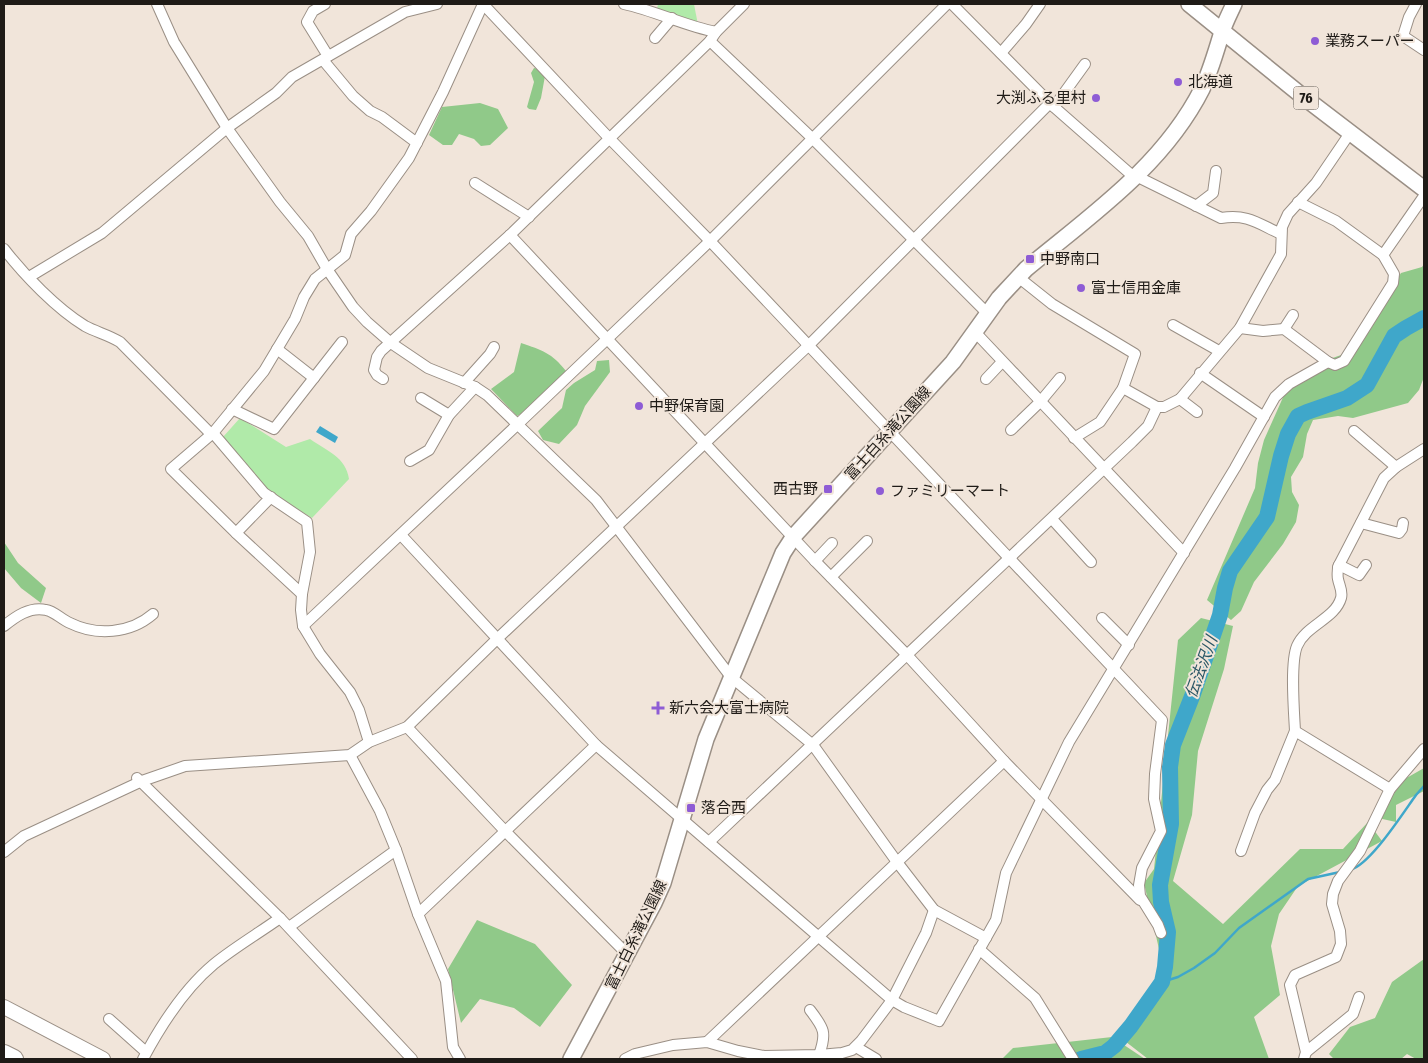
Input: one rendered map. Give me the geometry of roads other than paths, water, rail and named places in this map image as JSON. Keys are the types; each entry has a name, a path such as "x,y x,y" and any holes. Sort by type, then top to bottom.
{"highway":[{"path":"4,1054 14,1059"}],"main road":[{"name":"76","path":"1190,4 1350,133 1423,189"},
{"name":"富士白糸滝公園線","path":"571,1059 663,882 706,739 770,580 783,553 794,536 953,362 999,298 1018,277 1136,177 1167,144 1201,91 1212,66 1222,30 1234,4"}],"street":[{"path":"157,4 174,42 227,128 280,202 308,236 353,307 391,343 428,368 476,387 500,406 596,500 731,676 812,745 934,910 986,938"},
{"path":"325,4 313,12 307,22 325,58 353,96 370,111 382,117 417,143"},
{"path":"29,277 102,233 227,128 276,93 292,77 405,12 437,4"},
{"path":"302,594 236,534 171,469 212,433 264,371 295,319 304,297 315,279 345,255 351,234 371,211 409,158 443,92 483,4 610,139 710,241 1162,720 1154,790 1160,832 1142,868 1139,885 1140,896 1161,933"},
{"path":"624,4 716,32"},
{"path":"383,379 374,370 381,351 510,235 710,41 716,32 744,4"},
{"path":"303,626 710,241 947,4"},
{"path":"952,4 1052,105 1136,177 1221,218 1246,217 1281,234"},
{"path":"1001,53 1026,24 1040,4"},
{"path":"1416,4 1409,17 1403,36 1424,50"},
{"path":"656,38 672,18"},
{"path":"710,41 812,138 988,314"},
{"path":"4,852 24,836 139,780 185,766 350,755 369,742 407,727 497,639 808,346 1052,105 1085,64"},
{"path":"1123,388 1157,407 1164,407 1180,399 1200,373 1240,328 1281,254 1282,228 1288,214 1316,183 1350,133"},
{"path":"1196,206 1213,193 1216,171"},
{"path":"475,183 529,216"},
{"path":"1383,255 1423,189"},
{"path":"1240,328 1263,331 1284,329 1328,362 1335,365 1344,361 1393,283 1394,274 1383,255 1336,221 1298,202"},
{"path":"510,235 606,340 907,655 1004,761 1144,904"},
{"path":"4,249 62,310 86,327 109,335 120,342 212,433 264,494 307,522 310,552 302,594 303,626 320,654 350,692 359,710 369,742"},
{"path":"1018,277 1052,304 1135,354 1123,388 1100,422 1074,438"},
{"path":"1284,329 1293,315"},
{"path":"1173,325 1219,351"},
{"path":"974,332 1184,554"},
{"path":"232,409 274,429 342,342"},
{"path":"464,383 490,354 494,346"},
{"path":"277,349 314,378"},
{"path":"986,379 1002,362"},
{"path":"401,535 596,745 892,1000 904,1008 939,1021 996,920 1006,873 1069,742 1184,554 1275,397 1289,384 1328,362"},
{"path":"1200,373 1264,417"},
{"path":"1011,430 1040,402 1060,378"},
{"path":"410,461 429,450 449,415 476,387"},
{"path":"421,398 449,415"},
{"path":"1180,399 1197,412"},
{"path":"709,842 1103,470 1148,426 1157,407"},
{"path":"1354,431 1396,467"},
{"path":"1241,851 1255,813 1267,790 1275,780 1294,731 1293,676 1296,648 1303,635 1335,610 1341,599 1342,592 1338,577 1340,565 1384,478 1396,467 1424,449"},
{"path":"236,534 271,497"},
{"path":"1052,519 1091,562"},
{"path":"1361,523 1399,533 1403,523"},
{"path":"831,577 867,541"},
{"path":"815,560 832,542"},
{"path":"1340,565 1359,575 1366,565"},
{"path":"4,626 16,616 30,611 47,610 82,630 99,632 122,629 144,622 153,614"},
{"path":"1102,618 1129,645"},
{"path":"407,727 627,954"},
{"path":"1294,731 1390,789"},
{"path":"418,914 596,745"},
{"path":"1359,996 1353,1014 1305,1056 1290,985 1295,975 1336,957 1340,944 1340,931 1332,904 1333,894 1338,881 1360,851 1390,789 1424,749"},
{"path":"350,755 380,811 396,850 418,914 446,981 453,1047 460,1059"},
{"path":"707,1042 1004,761"},
{"path":"139,780 289,926 412,1059"},
{"path":"289,926 396,850"},
{"path":"625,1059 635,1054 673,1045 707,1042 764,1056 819,1055 852,1050 892,1000 926,933 934,910"},
{"path":"109,1019 144,1056 160,1026 201,976 280,918"},
{"path":"979,949 1035,998 1073,1059"},
{"path":"4,1008 103,1059"},
{"path":"810,1010 821,1024 824,1033 824,1042 819,1055"},
{"path":"856,1047 876,1059"}],"water":[{"path":"320,426 338,437 335,443 316,432"}],"waterway":[{"name":"伝法沢川","path":"1081,1059 1105,1053 1114,1046 1131,1026 1162,982 1168,932 1161,902 1160,885 1171,824 1170,767 1173,745 1220,615 1230,571 1267,517 1288,434 1298,416 1347,398 1367,385 1394,336 1424,318"},
{"path":"1350,870 1367,859 1376,849 1424,786"},
{"path":"1162,982 1178,977 1194,968 1215,953 1239,928 1308,879 1340,872"}],"place":[{"name":"業務スーパー","path":"1315,41"},
{"name":"北海道","path":"1178,82"},
{"name":"大渕ふる里村","path":"1096,98"},
{"name":"中野南口","path":"1030,259"},
{"name":"富士信用金庫","path":"1081,288"},
{"name":"中野保育園","path":"639,406"},
{"name":"西古野","path":"828,489"},
{"name":"ファミリーマート","path":"880,491"},
{"name":"新六会大富士病院","path":"658,708"},
{"name":"落合西","path":"691,808"}]}
